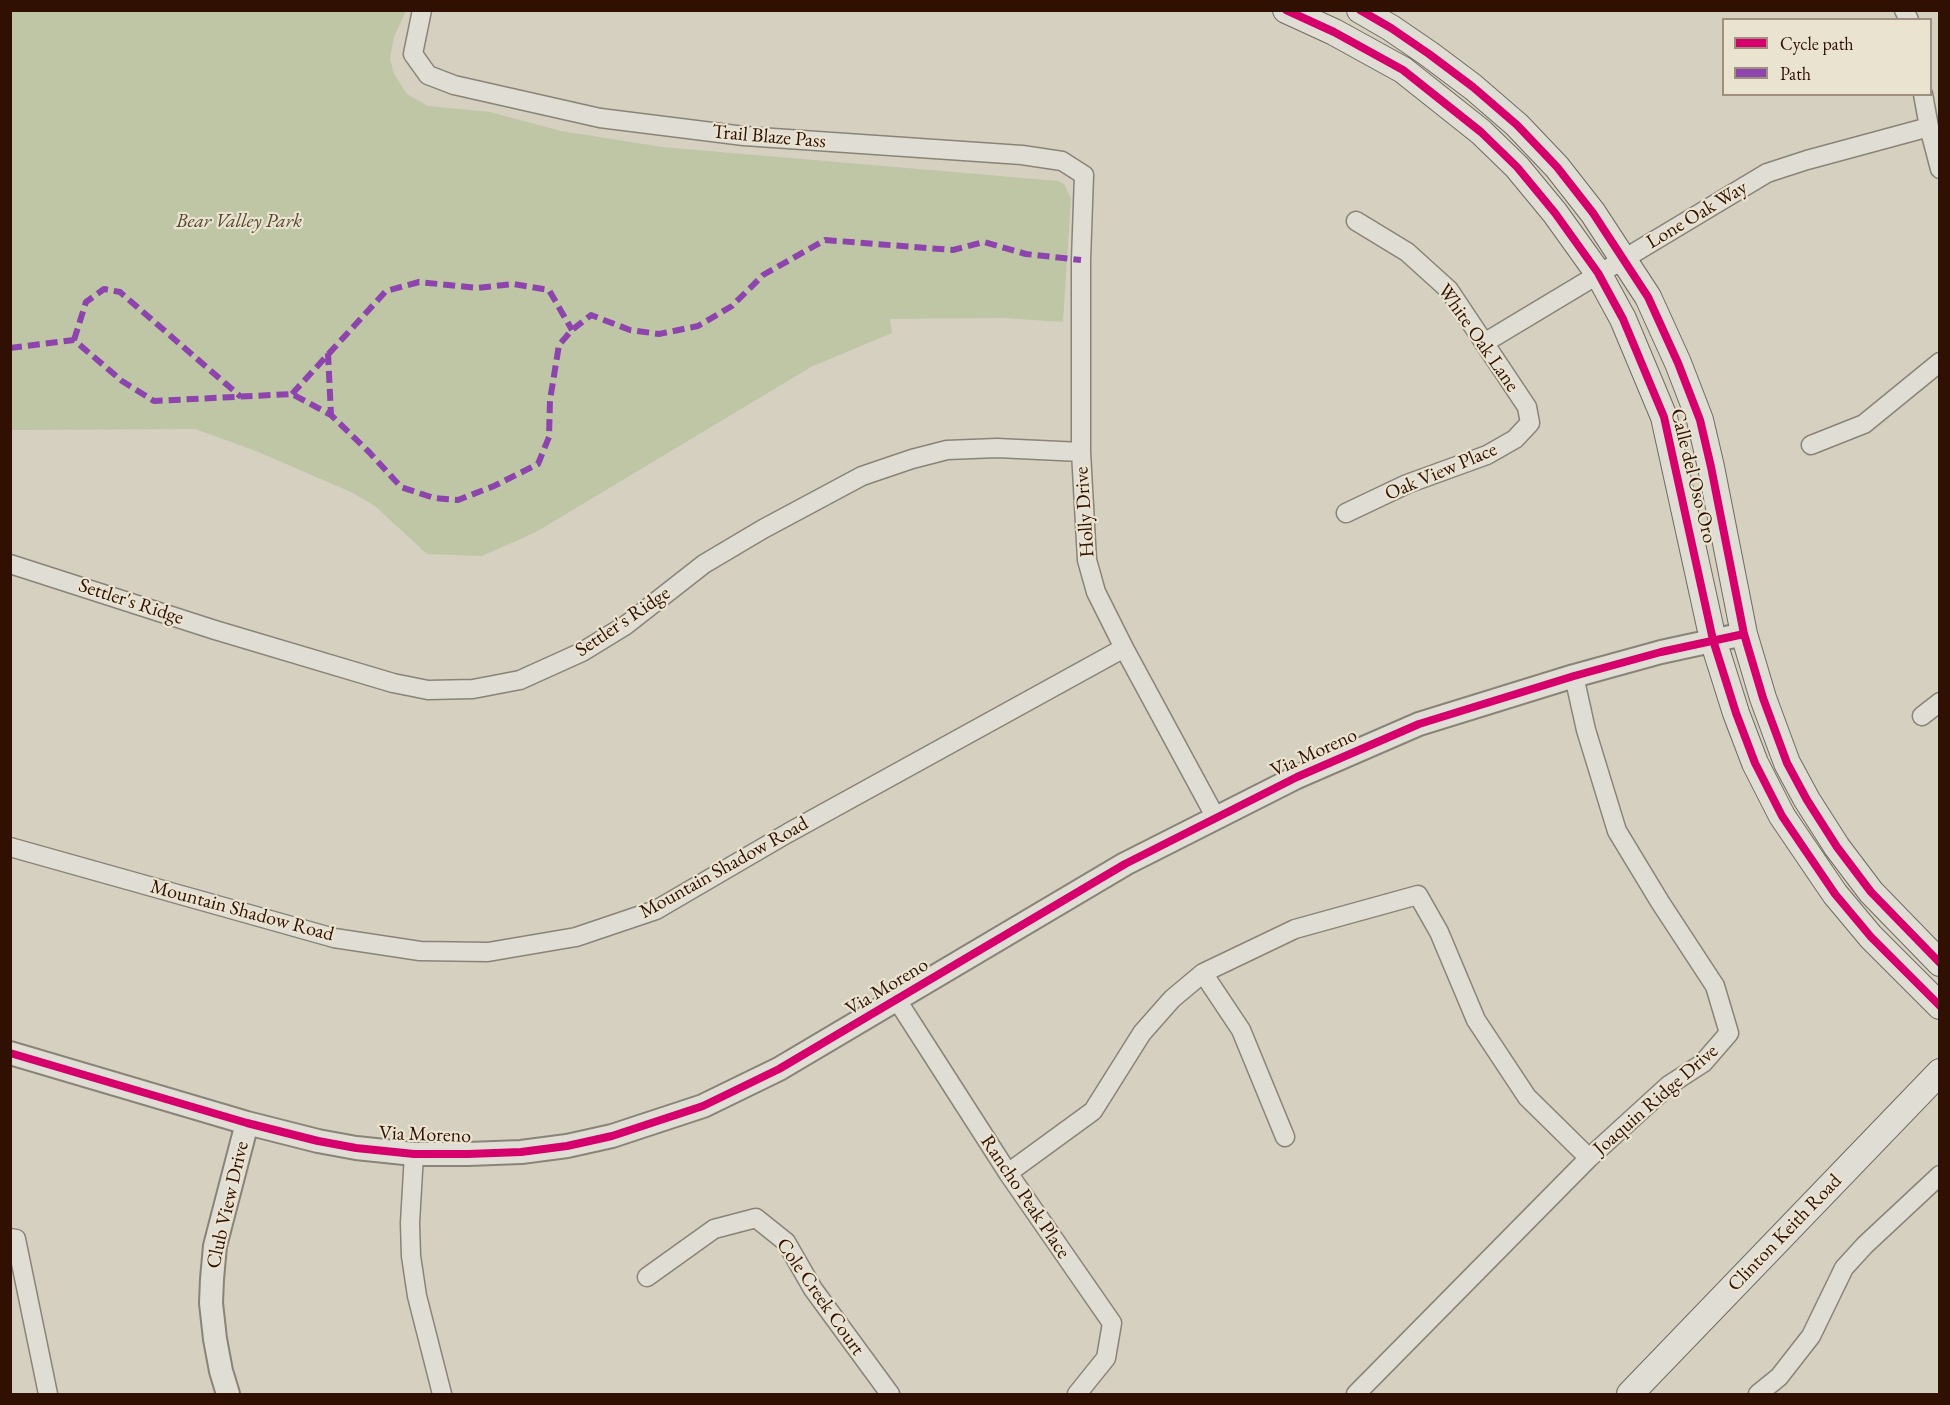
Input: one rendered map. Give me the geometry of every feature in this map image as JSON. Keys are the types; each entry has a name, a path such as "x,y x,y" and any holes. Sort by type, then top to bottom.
{"main road":[{"name":"Calle del Oso Oro","path":"1360,10 1429,54 1473,87 1517,125 1557,167 1593,213 1648,297 1662,325 1700,420 1744,634 1779,743 1807,800 1838,847 1871,892 1940,963"},
{"name":"Calle del Oso Oro","path":"1301,13 1403,70 1481,132 1517,167 1555,213 1599,273 1623,319 1664,417 1713,640 1736,713 1755,763 1782,816 1835,894 1871,938 1940,1006"},
{"name":"Clinton Keith Road","path":"1630,1395 1940,1072"}],"street":[{"name":"Trail Blaze Pass","path":"422,10 413,54 428,75 454,85 600,118 744,136 1022,155 1062,161 1084,175"},
{"path":"1923,96 1940,169"},
{"name":"Lone Oak Way","path":"1484,342 1767,173 1929,127"},
{"name":"Holly Drive","path":"1084,175 1081,260 1081,452 1087,560 1096,592 1216,818"},
{"name":"White Oak Lane","path":"1356,221 1407,252 1449,290 1527,407 1530,423"},
{"path":"1811,445 1864,424 1940,362"},
{"name":"Oak View Place","path":"1346,513 1407,484 1487,455 1515,440 1530,423"},
{"name":"Settler's Ridge","path":"10,564 215,630 393,683 428,690 473,689 520,680 582,652 626,625 704,564 763,529 862,476 947,450 998,448 1081,452"},
{"name":"Via Moreno","path":"10,1053 247,1123 318,1141 414,1154 468,1154 521,1152 567,1146 612,1136 703,1106 779,1069 1104,876 1173,838 1297,777 1419,724 1574,676 1744,634"},
{"name":"Mountain Shadow Road","path":"10,847 334,938 420,951 488,952 576,938 656,910 788,833 1124,648"},
{"name":"Joaquin Ridge Drive","path":"1356,1395 1589,1158 1669,1085 1703,1063 1729,1033 1715,986 1617,831 1586,730 1574,676"},
{"path":"1922,716 1940,702"},
{"path":"1008,1173 1093,1112 1142,1033 1172,999 1203,973 1295,929 1418,895 1439,932 1482,1030 1527,1097 1589,1158"},
{"path":"1203,973 1241,1030 1285,1137"},
{"name":"Rancho Peak Place","path":"897,1000 1008,1173 1112,1323 1106,1358 1077,1395"},
{"name":"Club View Drive","path":"228,1395 220,1371 215,1339 211,1303 212,1279 215,1246 247,1123"},
{"path":"414,1154 410,1223 411,1256 417,1296 442,1395"},
{"path":"1758,1395 1779,1377 1811,1336 1844,1268 1864,1245 1940,1175"},
{"name":"Cole Creek Court","path":"647,1277 714,1229 756,1218 786,1242 813,1289 890,1395"},
{"path":"10,1238 16,1239 48,1395"}],"green space":[{"name":"Bear Valley Park","path":"11,10 406,11 394,37 390,59 394,74 407,94 428,106 490,112 561,131 662,147 1058,181 1064,184 1071,198 1063,322 1004,318 890,319 892,333 811,367 536,532 482,556 427,554 375,506 351,492 256,451 195,429 11,430"}],"marked path":[{"path":"10,348 74,340 122,381 154,401 292,394 331,415 401,487 434,498 458,500 494,486 538,464 549,437 550,400 559,345 572,330 591,315 630,330 659,334 698,326 732,306 763,275 825,240 953,250 984,242 1026,254 1081,260"},
{"path":"292,394 386,291 419,282 477,288 513,284 549,290 572,330"},
{"path":"74,340 86,302 104,289 120,292 241,397"},
{"path":"328,353 331,415"}],"cycle path":[{"path":"1286,10 1334,32 1403,70 1481,132 1517,167 1555,213 1598,273 1623,319 1664,417 1713,640 1736,713 1755,763 1782,816 1835,894 1871,937 1940,1006"},
{"path":"1360,10 1429,54 1473,87 1517,125 1557,167 1593,213 1648,297 1678,363 1700,420 1744,634 1763,698 1787,763 1837,847 1871,892 1940,963"},
{"path":"10,1053 247,1123 356,1148 414,1154 521,1152 567,1146 612,1136 703,1106 779,1069 1125,864 1297,777 1419,724 1574,676 1661,652 1744,634"}]}
